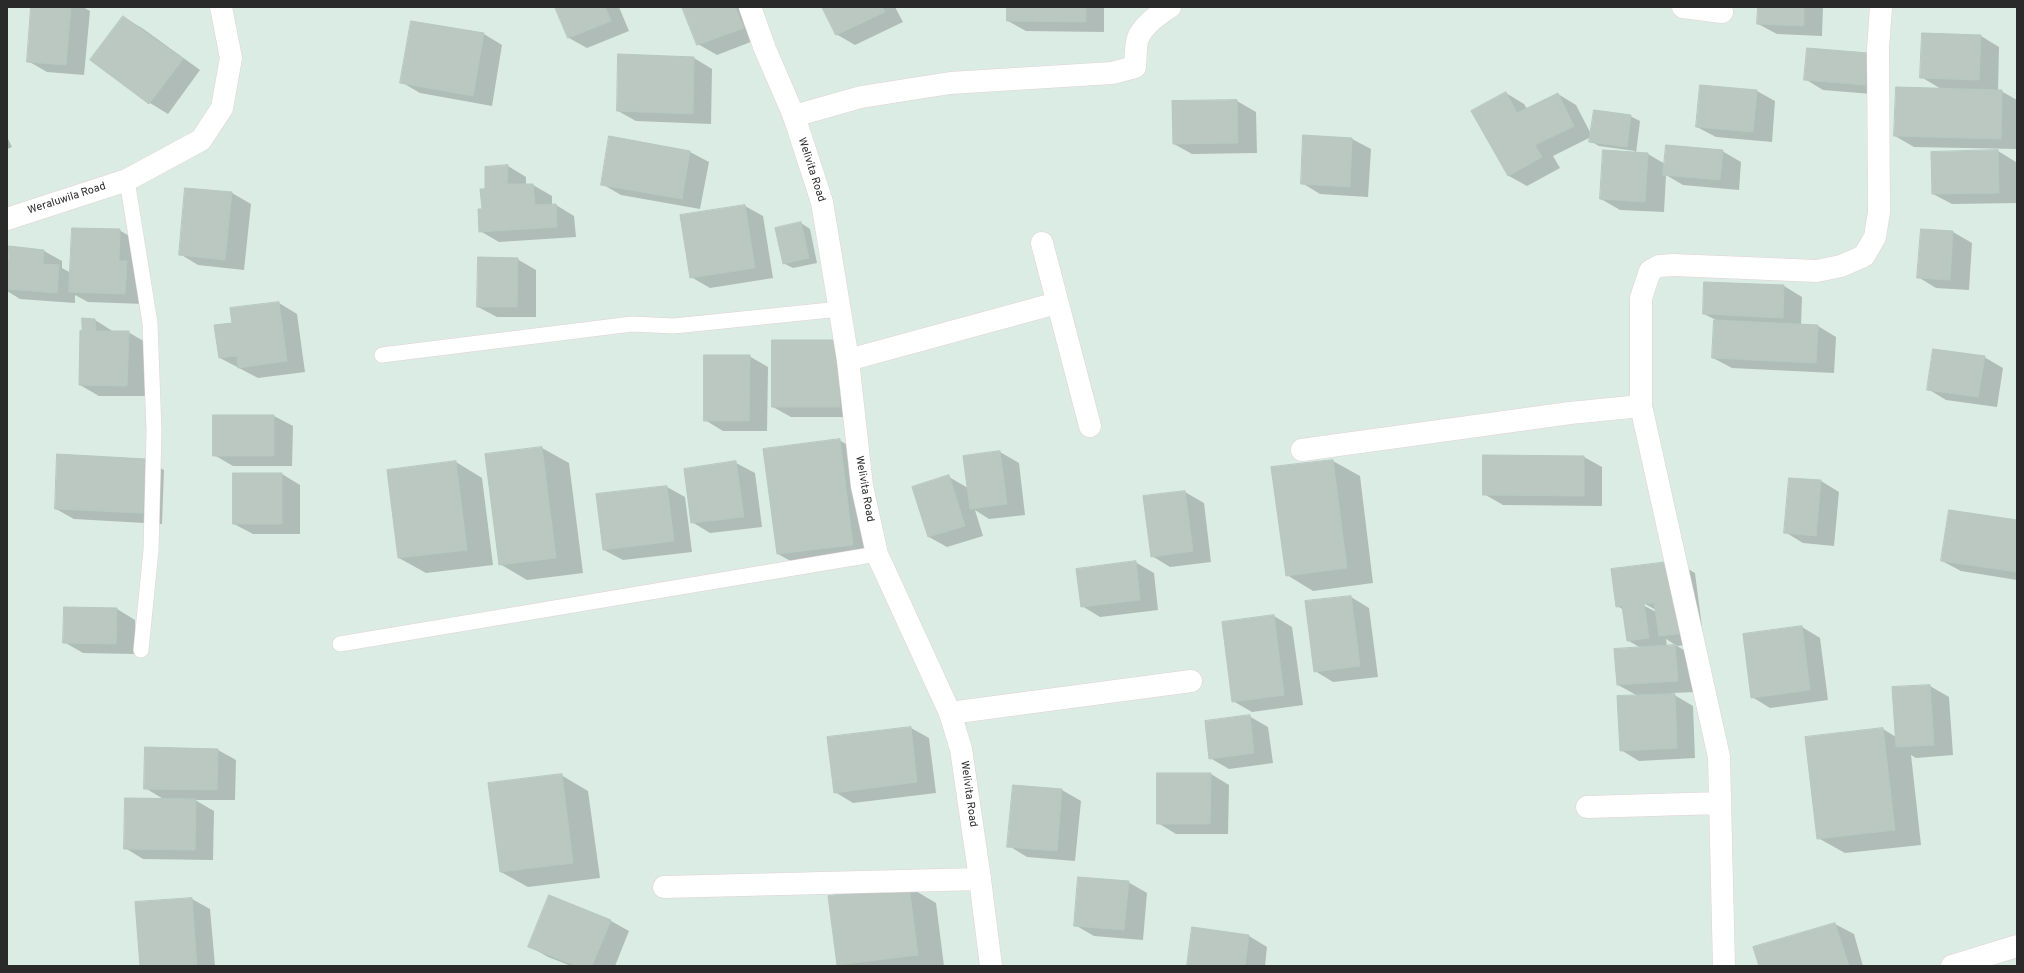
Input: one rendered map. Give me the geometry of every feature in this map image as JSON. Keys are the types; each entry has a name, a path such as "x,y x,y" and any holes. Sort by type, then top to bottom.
{"street":[{"path":"127,180 201,140 222,108 231,58 221,7"},
{"name":"Welivita Road","path":"750,7 765,49 794,116 822,202 848,360 862,486 877,554 950,713 961,749 991,966"},
{"path":"794,116 861,97 950,83 1112,73 1135,67 1138,38 1146,26 1170,7"},
{"path":"1684,7 1722,12"},
{"path":"1724,966 1719,757 1641,406 1641,298 1650,271 1659,266 1674,265 1817,271 1841,266 1864,256 1875,238 1878,212 1878,49 1881,7"},
{"name":"Weraluwila Road","path":"7,219 127,180"},
{"path":"1042,244 1090,426"},
{"path":"848,360 1057,303"},
{"path":"1302,450 1570,413 1641,406"},
{"path":"950,713 1191,681"},
{"path":"1587,807 1720,803"},
{"path":"664,887 980,879"},
{"path":"1952,966 2017,946"}],"lane":[{"path":"127,180 150,323 154,431 151,550 141,650"},
{"path":"382,355 632,324 674,326 840,309"},
{"path":"340,644 877,554"}],"building":[{"path":"31,7 71,7 66,65 27,62"},
{"path":"555,7 605,7 611,21 568,38"},
{"path":"682,7 735,7 744,28 697,45"},
{"path":"822,7 882,7 885,12 836,35"},
{"path":"1007,7 1086,7 1086,22 1007,21"},
{"path":"1758,7 1804,7 1804,26 1757,24"},
{"path":"123,16 183,59 149,104 90,60"},
{"path":"411,21 484,33 473,96 400,83"},
{"path":"1922,33 1981,35 1979,80 1920,78"},
{"path":"1807,48 1868,53 1865,85 1804,80"},
{"path":"618,54 694,57 693,114 617,111"},
{"path":"1700,85 1757,90 1753,132 1696,127"},
{"path":"1896,87 2002,90 2001,139 1894,136"},
{"path":"1506,92 1517,113 1558,93 1574,126 1535,145 1542,157 1508,176 1471,111"},
{"path":"1237,100 1238,143 1173,144 1172,101"},
{"path":"1594,110 1631,115 1627,147 1589,142"},
{"path":"1303,135 1352,138 1350,187 1301,184"},
{"path":"609,136 690,151 682,199 601,185"},
{"path":"1666,145 1723,150 1720,180 1663,175"},
{"path":"1603,150 1648,153 1645,202 1600,199"},
{"path":"1998,150 1999,193 1932,194 1931,152"},
{"path":"508,165 507,184 533,184 535,205 556,204 557,227 479,232 478,209 482,209 480,189 485,189 485,167"},
{"path":"185,188 232,192 225,260 179,255"},
{"path":"745,205 755,268 690,278 680,215"},
{"path":"801,222 809,258 783,264 775,228"},
{"path":"72,228 120,229 119,261 127,261 125,294 69,292"},
{"path":"1921,229 1953,231 1950,280 1917,278"},
{"path":"9,246 44,250 43,264 59,265 57,293 7,289"},
{"path":"478,257 518,258 517,307 477,307"},
{"path":"1704,282 1784,285 1783,318 1703,314"},
{"path":"279,302 287,361 238,368 237,356 219,358 214,325 232,323 230,308"},
{"path":"82,318 95,319 96,331 129,331 127,386 79,385 80,330 82,331"},
{"path":"1714,320 1818,325 1816,363 1712,358"},
{"path":"772,340 840,340 840,407 772,407"},
{"path":"1933,349 1985,356 1978,397 1927,390"},
{"path":"704,355 750,355 749,421 704,421"},
{"path":"213,415 274,415 274,456 213,456"},
{"path":"840,439 853,545 777,554 763,449"},
{"path":"542,447 556,558 499,565 485,454"},
{"path":"1000,451 1007,504 970,509 963,456"},
{"path":"57,454 146,459 143,513 55,509"},
{"path":"1483,455 1584,456 1584,496 1483,495"},
{"path":"1333,460 1347,568 1286,576 1271,467"},
{"path":"456,461 467,550 398,558 387,470"},
{"path":"736,461 744,517 691,523 684,469"},
{"path":"233,473 282,473 282,524 233,524"},
{"path":"949,475 965,526 928,537 912,487"},
{"path":"1789,478 1821,480 1816,536 1784,533"},
{"path":"667,486 674,541 603,550 596,494"},
{"path":"1185,491 1193,551 1151,557 1143,496"},
{"path":"1949,510 2017,520 2017,572 1941,561"},
{"path":"1136,561 1140,600 1081,607 1076,569"},
{"path":"1676,561 1686,633 1659,636 1654,603 1644,604 1649,638 1627,641 1622,606 1616,607 1611,569"},
{"path":"1351,596 1360,666 1314,672 1305,601"},
{"path":"64,607 117,608 116,644 63,643"},
{"path":"1274,615 1284,695 1232,702 1222,622"},
{"path":"1802,626 1810,690 1751,698 1743,634"},
{"path":"1675,645 1678,681 1617,685 1614,649"},
{"path":"1930,685 1934,745 1896,747 1892,687"},
{"path":"1675,694 1677,748 1620,751 1617,696"},
{"path":"1250,715 1254,753 1209,759 1205,721"},
{"path":"911,727 917,782 834,793 827,737"},
{"path":"1883,728 1895,830 1817,839 1805,737"},
{"path":"145,747 218,749 217,790 144,789"},
{"path":"1157,773 1211,773 1210,824 1157,824"},
{"path":"562,774 573,863 500,872 488,783"},
{"path":"1013,785 1062,789 1057,851 1007,847"},
{"path":"125,798 196,799 195,850 124,849"},
{"path":"1078,877 1129,881 1124,930 1074,926"},
{"path":"909,886 918,955 837,965 828,896"},
{"path":"549,895 611,920 592,966 577,966 528,947"},
{"path":"192,898 197,966 140,966 135,902"},
{"path":"1835,923 1849,966 1759,966 1753,947"},
{"path":"1192,927 1249,935 1245,966 1187,966"}]}
